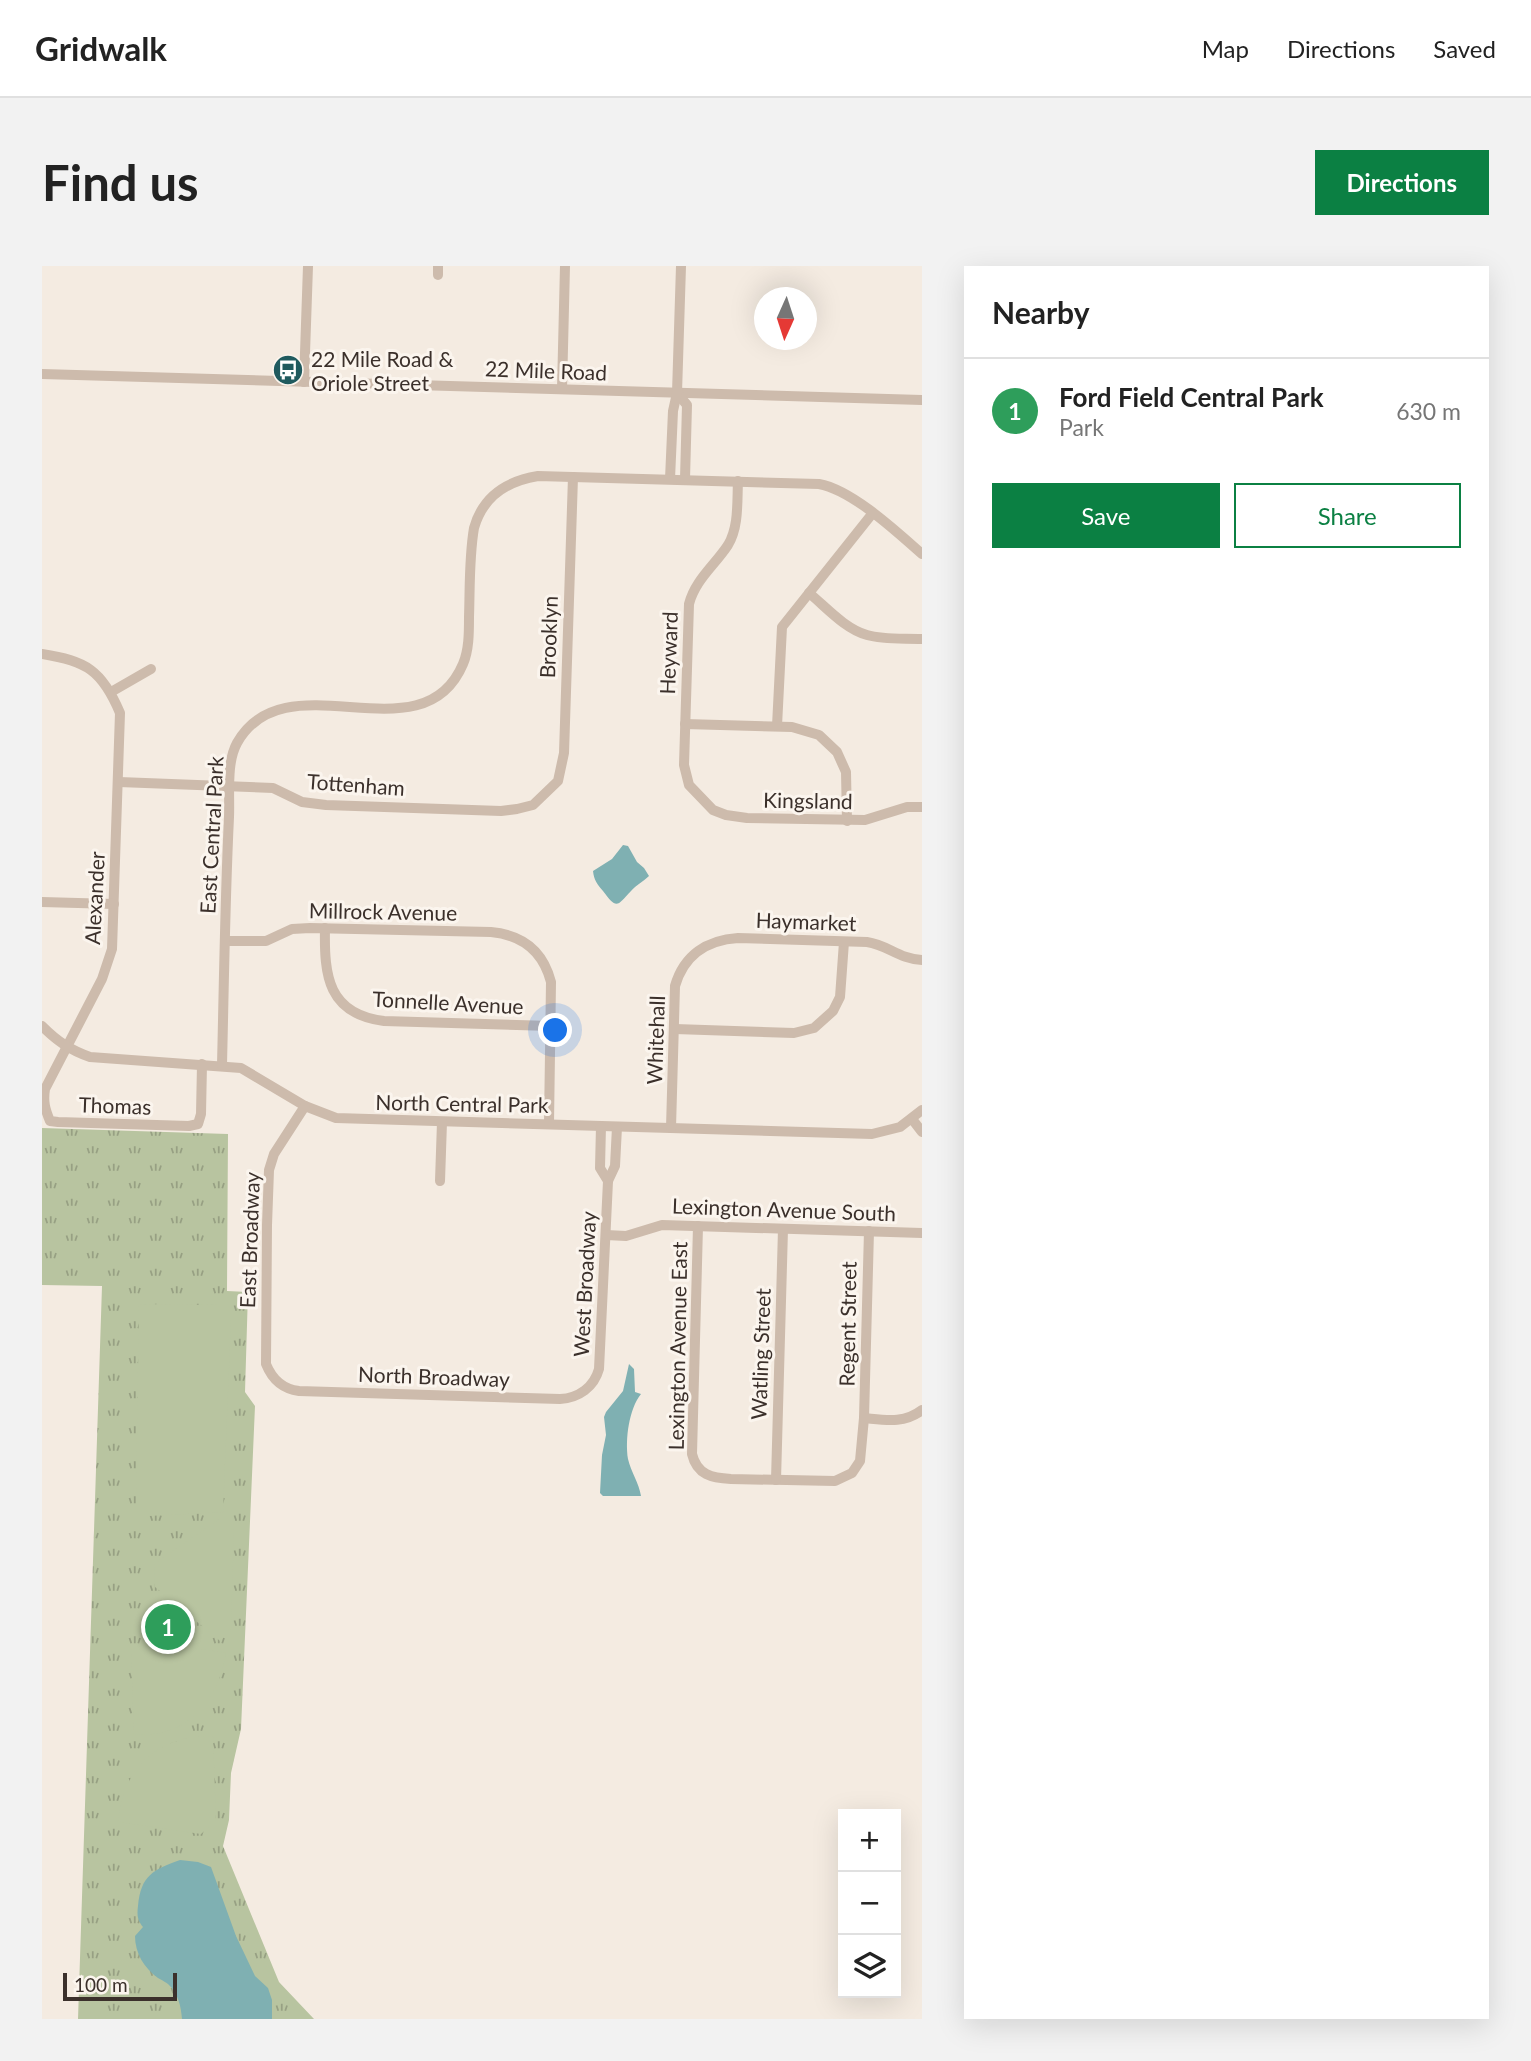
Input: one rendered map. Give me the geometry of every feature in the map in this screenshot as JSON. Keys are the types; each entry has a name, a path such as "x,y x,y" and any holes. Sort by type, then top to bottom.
{"street":[{"path":"304,382 308,266"},
{"path":"562,389 565,266"},
{"path":"670,479 673,411 677,393 681,266"},
{"name":"22 Mile Road","path":"42,374 922,400"},
{"path":"677,393 687,405 685,480"},
{"name":"East Central Park","path":"222,1065 230,787 235,747 250,725 272,711 296,706 407,708 424,704 440,695 453,683 466,659 472,538 481,509 498,491 517,481 538,476 573,477"},
{"path":"573,477 828,485 851,496 922,554"},
{"name":"Brooklyn","path":"547,794 558,781 564,753 573,477"},
{"name":"Heyward","path":"697,796 689,785 684,765 689,604 694,590 734,531 738,481"},
{"path":"777,726 782,627 872,514"},
{"path":"809,593 848,626 863,634 880,638 922,639"},
{"path":"42,654 72,659 92,670 111,692 151,669"},
{"name":"Alexander","path":"66,1046 109,961 114,904 120,713 111,692"},
{"path":"685,724 777,726 800,728 819,735 837,752 848,778 847,821"},
{"name":"Tottenham","path":"119,782 273,788 309,804 501,811 533,804 547,794"},
{"name":"Kingsland","path":"697,796 713,810 747,818 865,820 907,807 922,807"},
{"path":"42,902 114,904"},
{"name":"Millrock Avenue","path":"225,941 259,942 292,929 325,928 499,933 520,939 537,952 547,965 551,982 551,1026"},
{"name":"Tonnelle Avenue","path":"325,928 324,963 330,986 342,1003 364,1019 551,1026"},
{"name":"Haymarket","path":"691,957 707,944 723,939 874,943 902,957 922,960"},
{"path":"675,1029 794,1032 814,1028 834,1011 841,997 844,942"},
{"name":"Whitehall","path":"671,1128 675,986 683,966 691,957"},
{"name":"North Central Park","path":"42,1026 66,1046 90,1057 222,1065 248,1071 304,1106 335,1118 872,1134 887,1132 908,1122"},
{"path":"549,1124 551,1026"},
{"name":"Thomas","path":"66,1046 45,1089 43,1102 50,1121 189,1126 198,1124 201,1114 202,1064"},
{"name":"East Broadway","path":"278,1382 268,1368 265,1355 269,1170 274,1154 304,1106"},
{"path":"922,1110 908,1122 922,1132"},
{"path":"440,1181 442,1122"},
{"name":"West Broadway","path":"601,1126 600,1168 608,1181"},
{"name":"West Broadway","path":"589,1387 599,1369 608,1181 615,1166 617,1127"},
{"path":"601,1147 616,1148"},
{"name":"Lexington Avenue South","path":"606,1235 637,1234 662,1225 922,1233"},
{"name":"Lexington Avenue East","path":"698,1226 691,1449 696,1467 708,1476 717,1478 776,1480"},
{"name":"Watling Street","path":"776,1480 783,1229"},
{"name":"Regent Street","path":"776,1480 830,1482 847,1477 856,1467 862,1453 869,1231"},
{"name":"North Broadway","path":"278,1382 288,1389 308,1392 560,1399 578,1395 589,1387"},
{"path":"864,1419 902,1420 922,1410"}],"green space":[{"path":"42,1128 228,1134 227,1291 248,1292 245,1392 255,1406 241,1729 231,1773 229,1820 223,1846 279,1982 314,2019 78,2019 102,1286 42,1285"},
{"path":"139,1304 218,1305 231,1320 223,1512 149,1516 136,1503"},
{"path":"222,1517 234,1528 231,1629 220,1641 155,1587 154,1564"},
{"path":"145,1640 226,1653 214,1690 200,1711 180,1726 155,1734 134,1735 131,1655"},
{"path":"199,1736 213,1737 216,1821 201,1834 118,1822 125,1789 142,1763 166,1745"}],"water":[{"path":"623,845 628,846 649,876 617,904 611,901 599,886 593,871 612,859"},
{"path":"629,1364 634,1369 635,1392 641,1394 631,1416 627,1451 641,1496 603,1496 600,1493 606,1435 604,1417 623,1391"},
{"path":"180,1860 211,1867 236,1936 255,1976 268,1988 272,2000 272,2019 182,2019 174,1991 141,1960 135,1936 143,1927 138,1914 142,1887 150,1875"}],"place":[{"name":"22 Mile Road & Oriole Street","path":"288,370"},
{"name":"Ford Field Central Park","path":"168,1627"}]}
